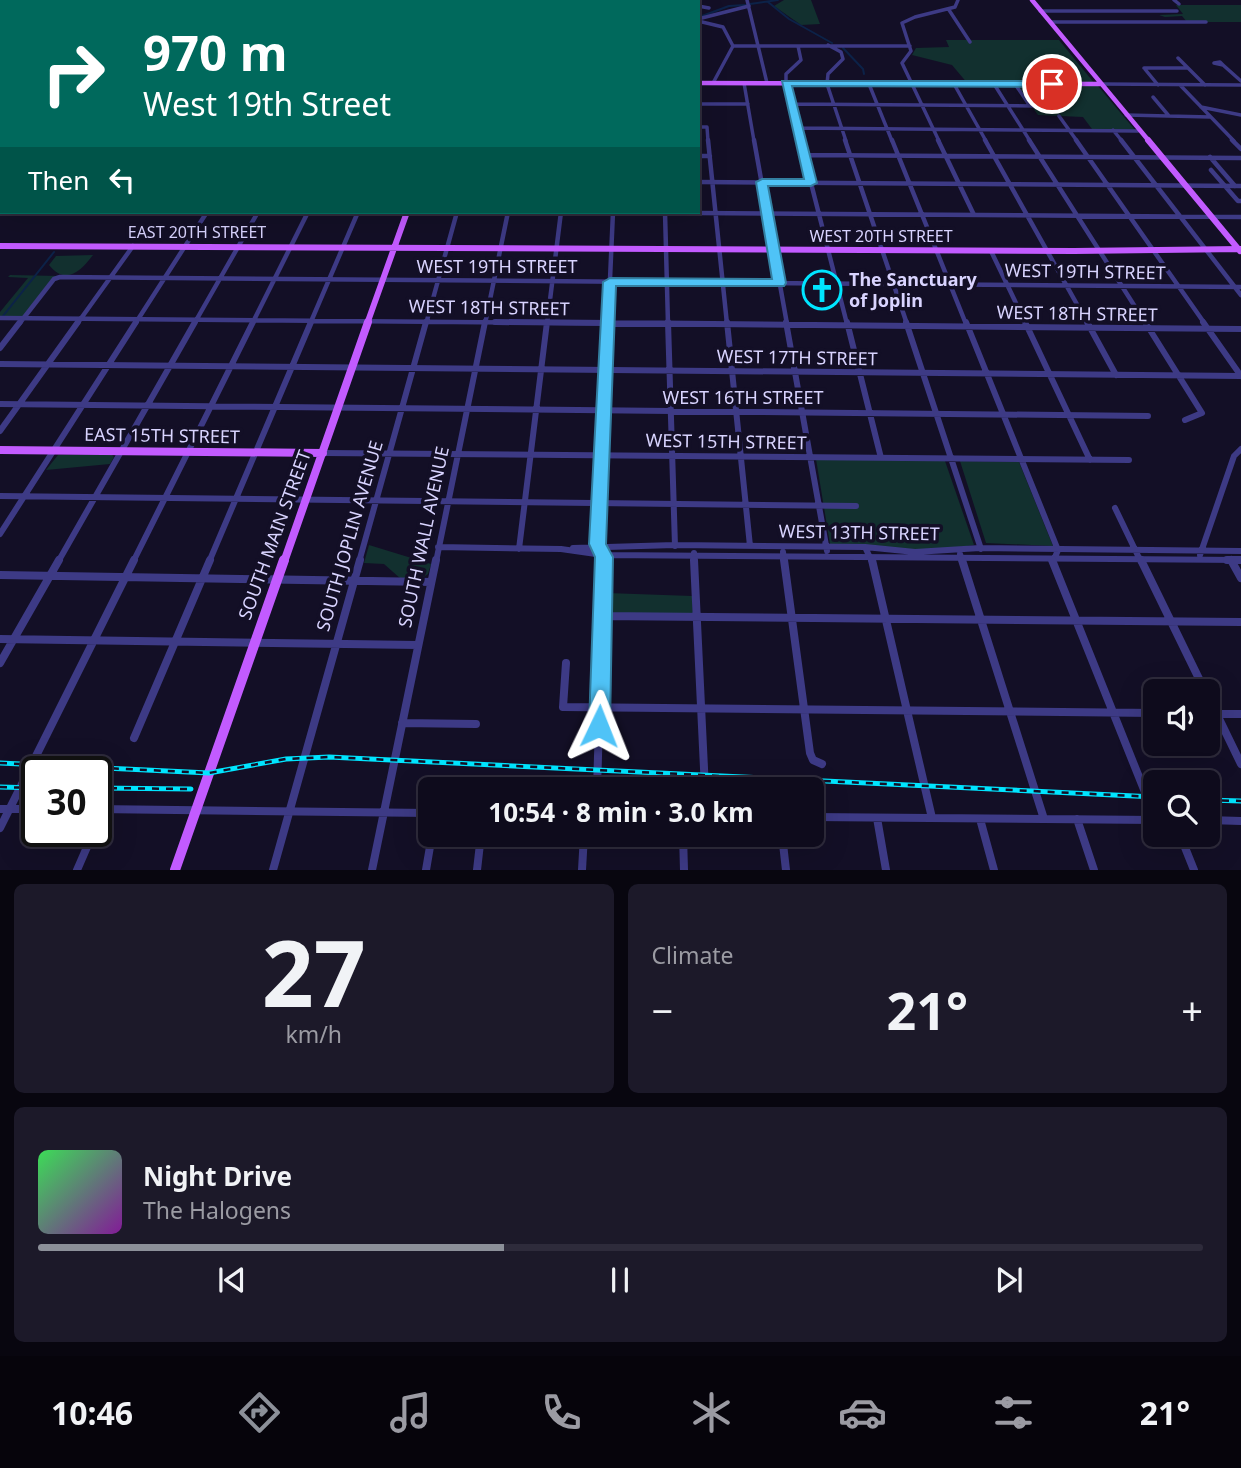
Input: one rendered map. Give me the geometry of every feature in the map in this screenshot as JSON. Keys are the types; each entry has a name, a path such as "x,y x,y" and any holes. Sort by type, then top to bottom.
{"main road":[{"path":"1032,0 1138,131 1241,250"},
{"path":"700,83 1101,84"},
{"name":"SOUTH MAIN STREET","path":"175,870 406,214"},
{"path":"1218,249 1228,246 1231,240"},
{"name":"EAST 20TH STREET","path":"0,246 395,246"},
{"name":"WEST 20TH STREET","path":"395,246 666,250 1241,250"},
{"name":"EAST 15TH STREET","path":"0,450 323,453"}],"street":[{"path":"737,1 747,0 767,83"},
{"path":"958,0 955,7 949,10 916,16 902,23 911,46 910,53 902,63 974,215"},
{"path":"1174,0 1179,4"},
{"path":"700,6 709,8"},
{"path":"700,19 749,6"},
{"path":"949,10 970,42"},
{"path":"1040,11 1177,11"},
{"path":"1076,11 1082,17"},
{"path":"700,21 723,27 733,46"},
{"path":"1050,22 1206,22"},
{"path":"828,45 841,53 843,59 828,74 827,84 983,558"},
{"path":"733,46 911,46"},
{"path":"713,83 733,46"},
{"path":"798,46 801,60 786,74 786,83 881,457"},
{"path":"1178,58 1205,85"},
{"path":"1224,65 1241,83"},
{"path":"1158,85 1144,68 1188,68"},
{"path":"744,83 828,556"},
{"path":"1101,84 1241,83"},
{"path":"869,84 1058,550 1052,559 1143,788"},
{"path":"954,84 1116,375"},
{"path":"994,84 1202,413 1185,420"},
{"path":"791,104 1033,106 1015,84"},
{"path":"1180,85 1241,149"},
{"path":"1153,97 1169,116"},
{"path":"700,104 748,104"},
{"path":"1201,107 1241,115"},
{"path":"1126,115 1210,117"},
{"path":"1059,116 1241,376"},
{"path":"700,127 707,127 750,546"},
{"path":"797,128 1138,131"},
{"path":"1113,130 1238,287 1241,295"},
{"path":"804,155 1241,158"},
{"path":"700,156 710,156"},
{"path":"1210,158 1238,186"},
{"path":"1210,170 1238,201 1241,201"},
{"path":"700,182 1238,186"},
{"path":"700,213 1241,217"},
{"path":"0,534 206,214"},
{"path":"0,663 257,214"},
{"path":"0,828 5,808 94,641 307,214"},
{"path":"134,738 357,214"},
{"name":"SOUTH JOPLIN AVENUE","path":"273,870 456,214"},
{"name":"SOUTH WALL AVENUE","path":"372,870 508,214"},
{"path":"519,548 562,214"},
{"path":"597,777 603,555 597,545 613,214"},
{"path":"664,214 675,555"},
{"path":"0,431 133,246"},
{"path":"991,251 1090,460"},
{"name":"WEST 19TH STREET","path":"24,318 57,278 1238,287"},
{"name":"WEST 18TH STREET","path":"0,318 1240,330"},
{"path":"0,348 24,318"},
{"name":"WEST 17TH STREET","path":"0,364 1241,376"},
{"name":"WEST 16TH STREET","path":"0,404 1148,416"},
{"path":"1198,560 1234,456 1241,449"},
{"name":"WEST 15TH STREET","path":"323,453 1129,460"},
{"path":"0,496 856,506"},
{"path":"1115,508 1199,679"},
{"name":"WEST 13TH STREET","path":"561,549 597,545 782,546 915,552 980,548 1058,550 1141,559 1241,560"},
{"path":"643,545 643,555"},
{"path":"693,545 705,777"},
{"path":"712,546 712,555"},
{"path":"741,546 742,555"},
{"path":"782,546 811,757 822,764"},
{"name":"WEST 13TH STREET","path":"438,547 561,549 603,555 1052,559 1135,550 1241,551"},
{"path":"865,548 872,557 932,818"},
{"path":"1010,549 1014,558"},
{"path":"956,550 962,557 1044,819"},
{"path":"1181,551 1185,560"},
{"path":"1219,551 1241,578"},
{"path":"0,575 431,582"},
{"path":"602,616 1241,622"},
{"path":"0,639 418,645"},
{"path":"566,663 563,707 1143,713"},
{"path":"1220,714 1241,715"},
{"path":"402,723 476,724"},
{"path":"1220,728 1241,764"},
{"path":"112,809 418,813"},
{"path":"824,817 1143,818"},
{"path":"877,818 886,870"},
{"path":"981,819 994,870"},
{"path":"1077,819 1094,870"},
{"path":"1220,820 1241,821"},
{"path":"77,870 87,847"},
{"path":"426,870 430,847"},
{"path":"477,870 480,847"},
{"path":"582,870 583,847"},
{"path":"683,847 684,870"},
{"path":"783,847 786,870"},
{"path":"1185,847 1194,870"}],"green space":[{"path":"784,0 811,0 820,24 801,25 774,6"},
{"path":"1176,5 1241,5 1241,22 1187,22 1182,16 1159,15 1183,14"},
{"path":"946,40 1059,40 1095,84 968,84 952,65 912,55 916,48 949,47"},
{"path":"1017,86 1098,86 1135,130 1092,129 1083,117 1038,115"},
{"path":"93,255 73,274 61,275 49,265 56,256"},
{"path":"59,276 24,316 0,316 0,312 28,278 8,277"},
{"path":"58,455 114,457 110,464 46,470"},
{"path":"816,459 945,461 974,545 924,552 830,544"},
{"path":"960,461 1019,462 1053,546 986,543"},
{"path":"369,545 431,564 428,574 422,578 401,579 384,564 364,563"},
{"path":"607,593 692,596 693,613 611,615 606,608"}],"waterway":[{"path":"750,4 778,0"},
{"path":"768,2 789,19 832,43"},
{"path":"702,16 729,6 746,5"},
{"path":"843,48 863,69 864,74"},
{"path":"3,316 54,252"}],"railway":[{"path":"0,763 209,773 286,759 329,757 1143,796"},
{"path":"0,787 21,788"},
{"path":"112,788 191,789"},
{"path":"1220,800 1241,801"}],"place":[{"name":"The Sanctuary of Joplin","path":"822,290"}],"route":[{"path":"599,726 604,557 597,544 610,282 780,283 762,182 811,183 786,83 1052,84"}]}
